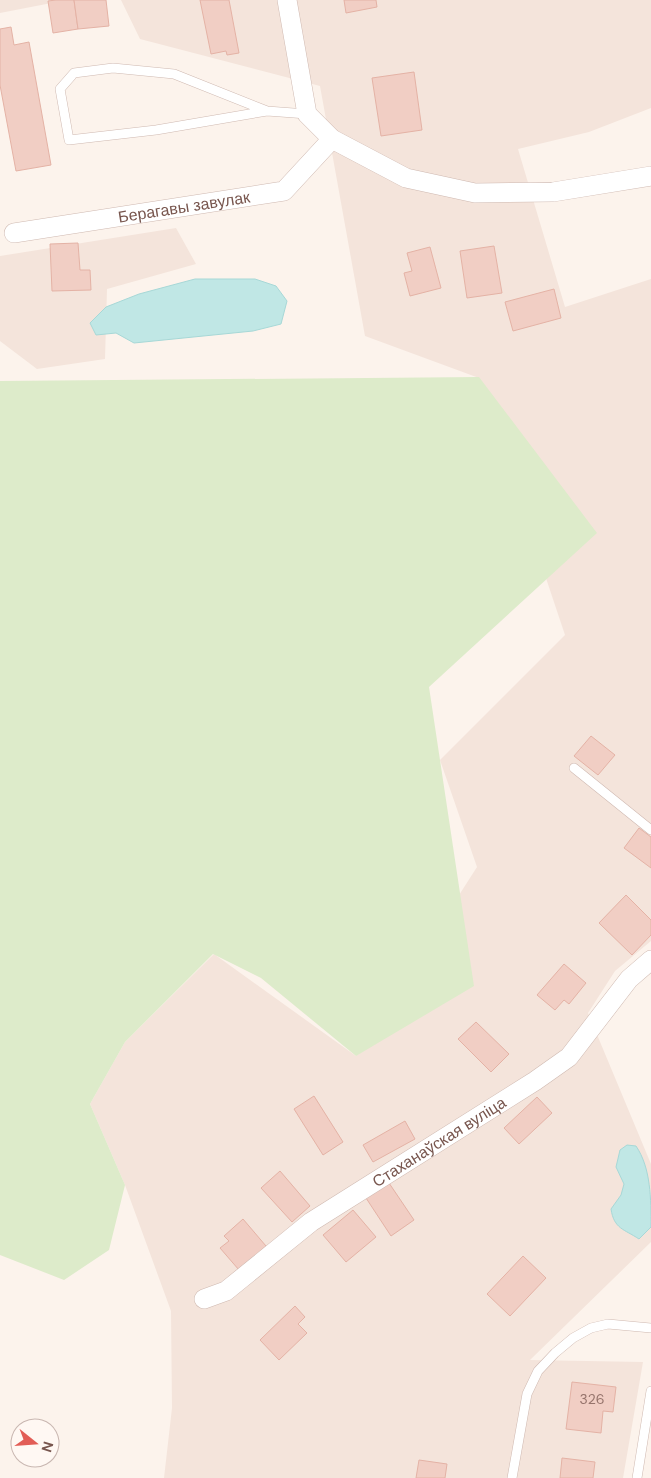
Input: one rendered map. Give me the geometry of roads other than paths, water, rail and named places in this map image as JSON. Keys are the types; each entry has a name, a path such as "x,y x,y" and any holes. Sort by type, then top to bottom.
{"street":[{"path":"287,0 307,114 332,139 406,178 475,192 553,192 651,176"},
{"name":"Берагавы завулак","path":"14,233 284,191 332,139"},
{"name":"Стаханаўская вуліца","path":"204,1299 226,1291 311,1222 535,1081 569,1057 629,979 651,960"}],"lane":[{"path":"267,111 174,74 113,68 74,73 60,90 69,140 156,130 267,111 307,114"},
{"path":"574,768 651,830"},
{"path":"512,1478 526,1394 538,1371 555,1353 591,1328 608,1324 651,1328"},
{"path":"637,1478 651,1391"}],"water":[{"path":"195,279 255,279 276,286 287,301 281,324 253,331 134,343 116,333 96,335 90,323 106,307 139,294"},
{"path":"627,1145 636,1146 645,1164 649,1184 651,1227 639,1239 617,1225 612,1216 611,1209 621,1195 624,1184 616,1167 620,1150"}]}
